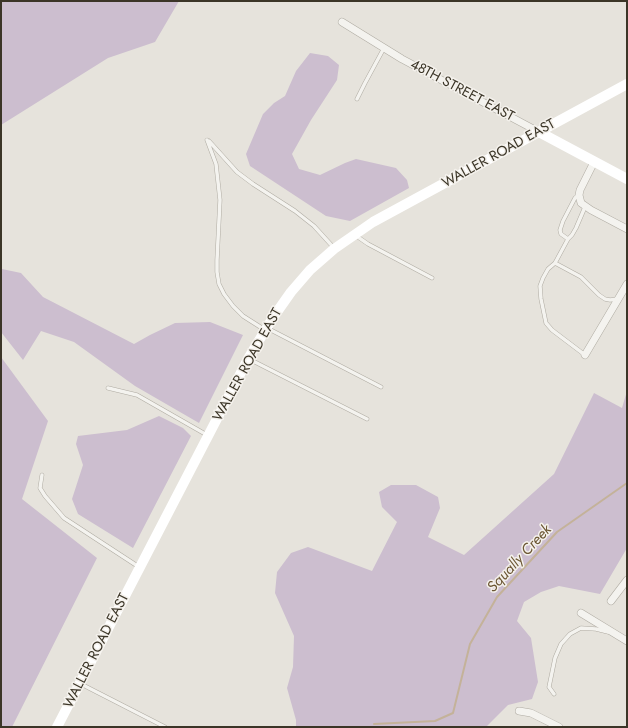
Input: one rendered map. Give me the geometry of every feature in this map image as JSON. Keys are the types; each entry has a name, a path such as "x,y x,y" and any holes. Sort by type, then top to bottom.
{"street":[{"name":"48TH STREET EAST","path":"342,22 436,78 627,179"},
{"name":"WALLER ROAD EAST","path":"57,727 248,359 265,328 298,283 310,270 334,249 374,222 627,84"},
{"path":"594,162 582,186 579,197 585,207 627,229"},
{"path":"585,355 627,284"},
{"path":"611,601 627,580"},
{"path":"581,613 627,641"},
{"path":"519,711 532,713 559,727"}],"lane":[{"path":"357,99 384,48"},
{"path":"334,249 314,226 295,211 237,172 207,140 216,164 220,200 217,272 219,284 224,294 243,316 381,387"},
{"path":"568,239 561,234 560,230 575,198 579,197"},
{"path":"585,207 576,228 568,239 555,263 548,269 540,286 546,323 552,330 585,355"},
{"path":"354,235 432,278"},
{"path":"555,263 581,277 605,299 619,299"},
{"path":"248,359 367,419"},
{"path":"108,388 137,395 208,436"},
{"path":"42,475 40,488 64,518 140,568"},
{"path":"554,694 549,687 555,658 561,644 570,634 581,628 596,629 615,634"},
{"path":"80,683 164,727"}],"shaded area":[{"path":"1,1 179,1 155,42 108,58 1,125"},
{"path":"310,53 328,56 339,65 337,80 311,120 292,154 299,169 320,175 356,159 396,168 407,180 409,188 350,221 326,216 250,166 246,154 263,114 274,103 285,96 296,71"},
{"path":"2,269 21,273 43,297 134,344 175,323 210,322 243,335 199,423 135,386 74,342 41,331 23,360 1,332"},
{"path":"1,357 48,421 22,499 97,558 12,727 1,727"},
{"path":"627,391 627,548 600,594 559,586 541,592 524,602 517,621 531,638 538,682 532,699 508,705 486,727 296,727 296,720 287,688 293,667 294,636 275,593 277,572 291,553 308,547 372,571 397,522 382,507 379,492 391,485 416,485 438,497 440,508 428,537 464,555 554,474 594,393 622,408"},
{"path":"159,416 183,428 191,436 133,548 78,514 72,499 83,465 76,444 78,436 127,430"}],"waterway":[{"name":"Squally Creek","path":"374,724 435,721 453,713 470,644 497,597 557,532 627,483"}]}
